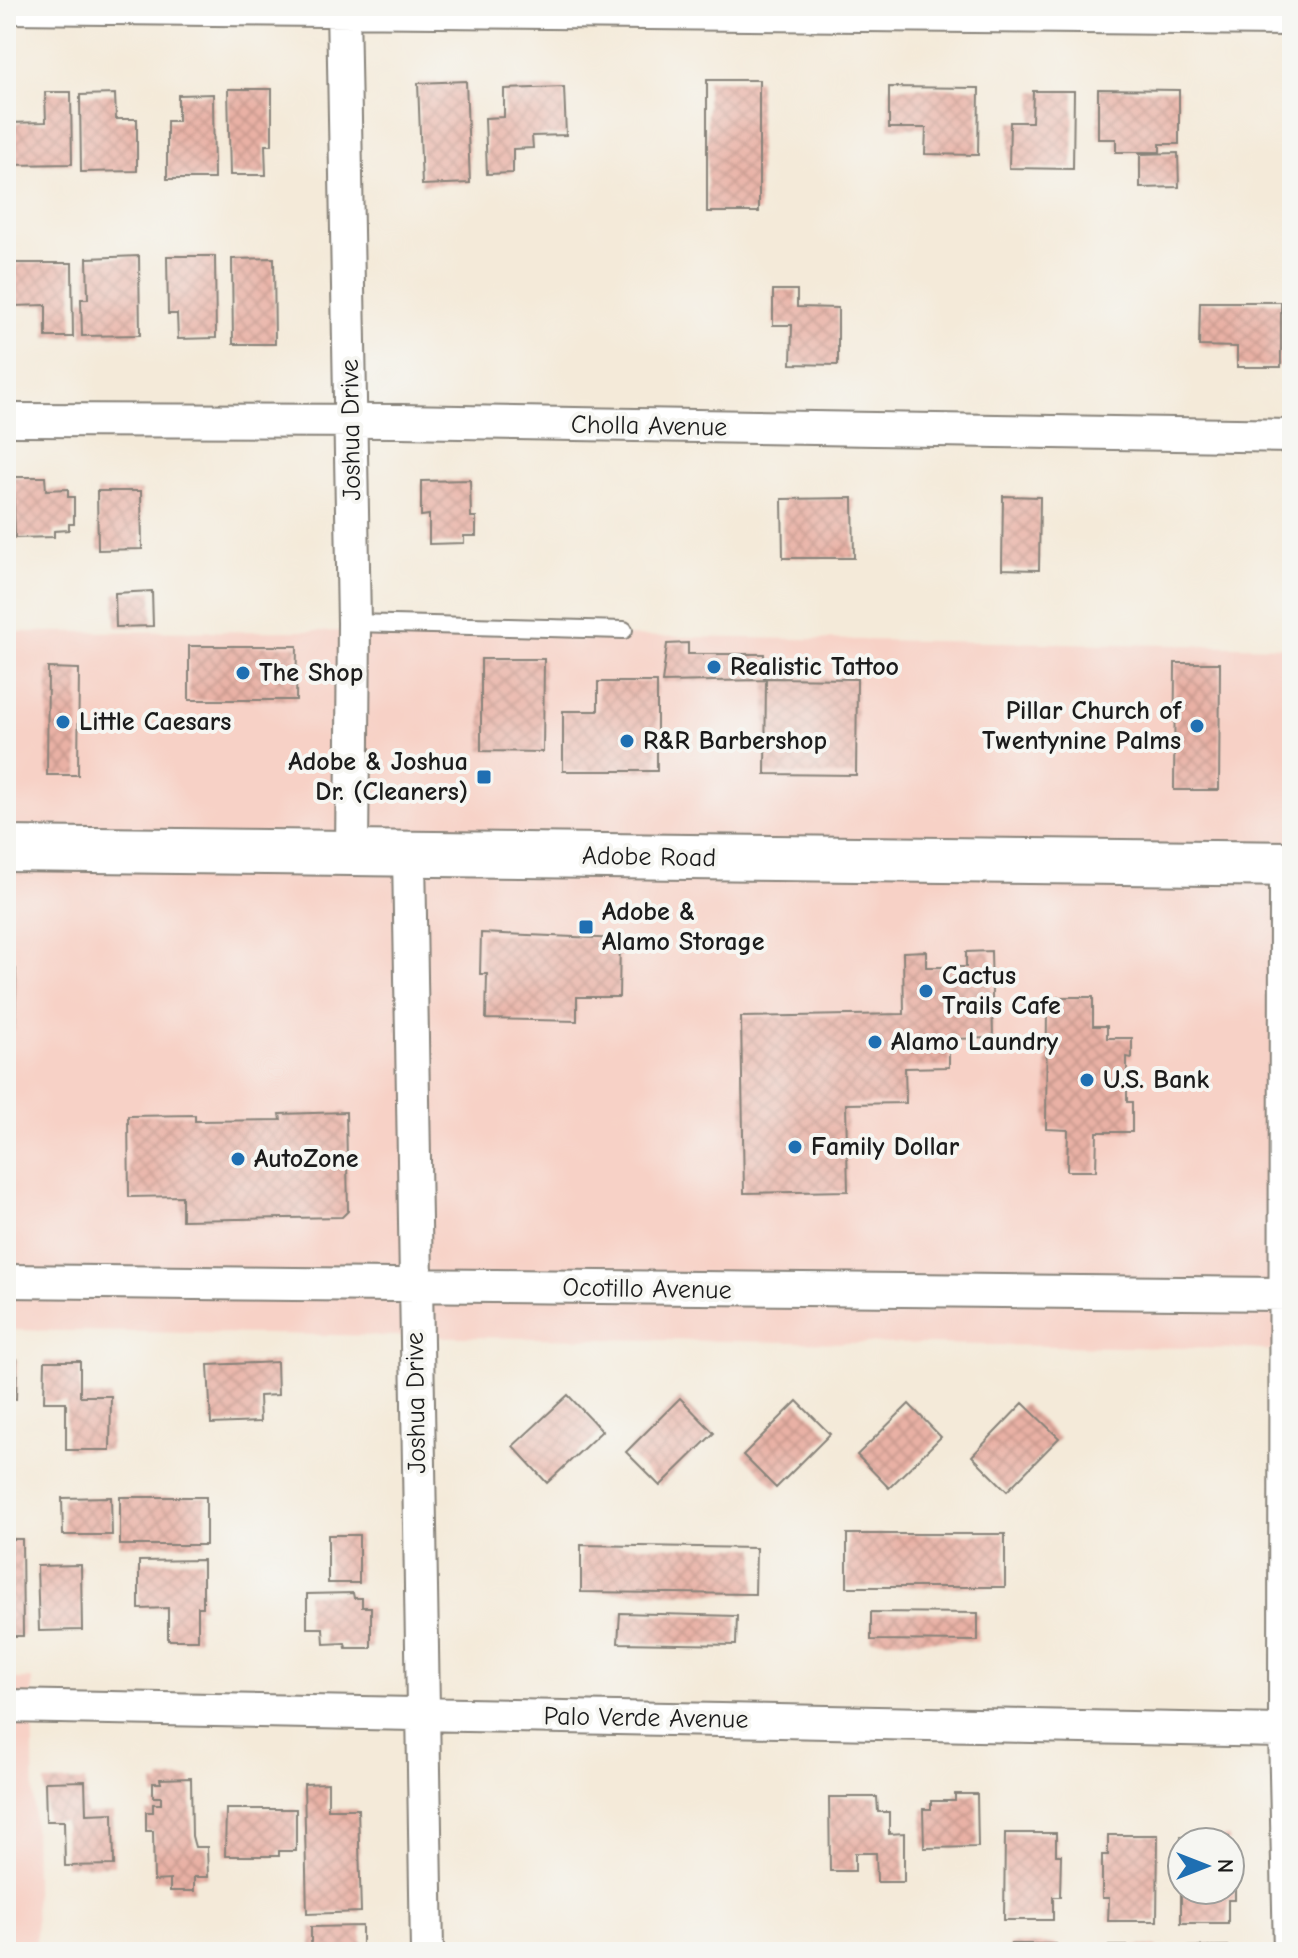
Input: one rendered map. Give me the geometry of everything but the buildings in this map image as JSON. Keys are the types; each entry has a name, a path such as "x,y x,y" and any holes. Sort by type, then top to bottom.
{"main road":[{"name":"Adobe Road","path":"6,849 1289,864"}],"street":[{"path":"6,7 1292,19"},
{"name":"Joshua Drive","path":"343,8 354,623 352,854"},
{"name":"Cholla Avenue","path":"6,420 351,421 1292,436"},
{"name":"Joshua Drive","path":"409,855 413,1286 427,1952"},
{"path":"1289,864 1290,1394 1285,1731 1290,1952"},
{"name":"Ocotillo Avenue","path":"6,1281 1288,1294"},
{"name":"Palo Verde Avenue","path":"6,1706 1285,1731"}],"lane":[{"path":"354,623 624,630"}],"shaded area":[{"path":"317,631 1292,647 1292,1353 1251,1349 6,1330 6,632"},
{"path":"6,1679 32,1679 36,1952 6,1952"}],"place":[{"name":"Realistic Tattoo","path":"714,667"},
{"name":"The Shop","path":"243,673"},
{"name":"Little Caesars","path":"63,722"},
{"name":"Pillar Church of Twentynine Palms","path":"1197,726"},
{"name":"R&R Barbershop","path":"627,741"},
{"name":"Adobe & Joshua Dr. (Cleaners)","path":"484,777"},
{"name":"Adobe & Alamo Storage","path":"586,927"},
{"name":"Cactus Trails Cafe","path":"926,991"},
{"name":"Alamo Laundry","path":"875,1042"},
{"name":"U.S. Bank","path":"1087,1080"},
{"name":"Family Dollar","path":"795,1147"},
{"name":"AutoZone","path":"238,1159"}]}
